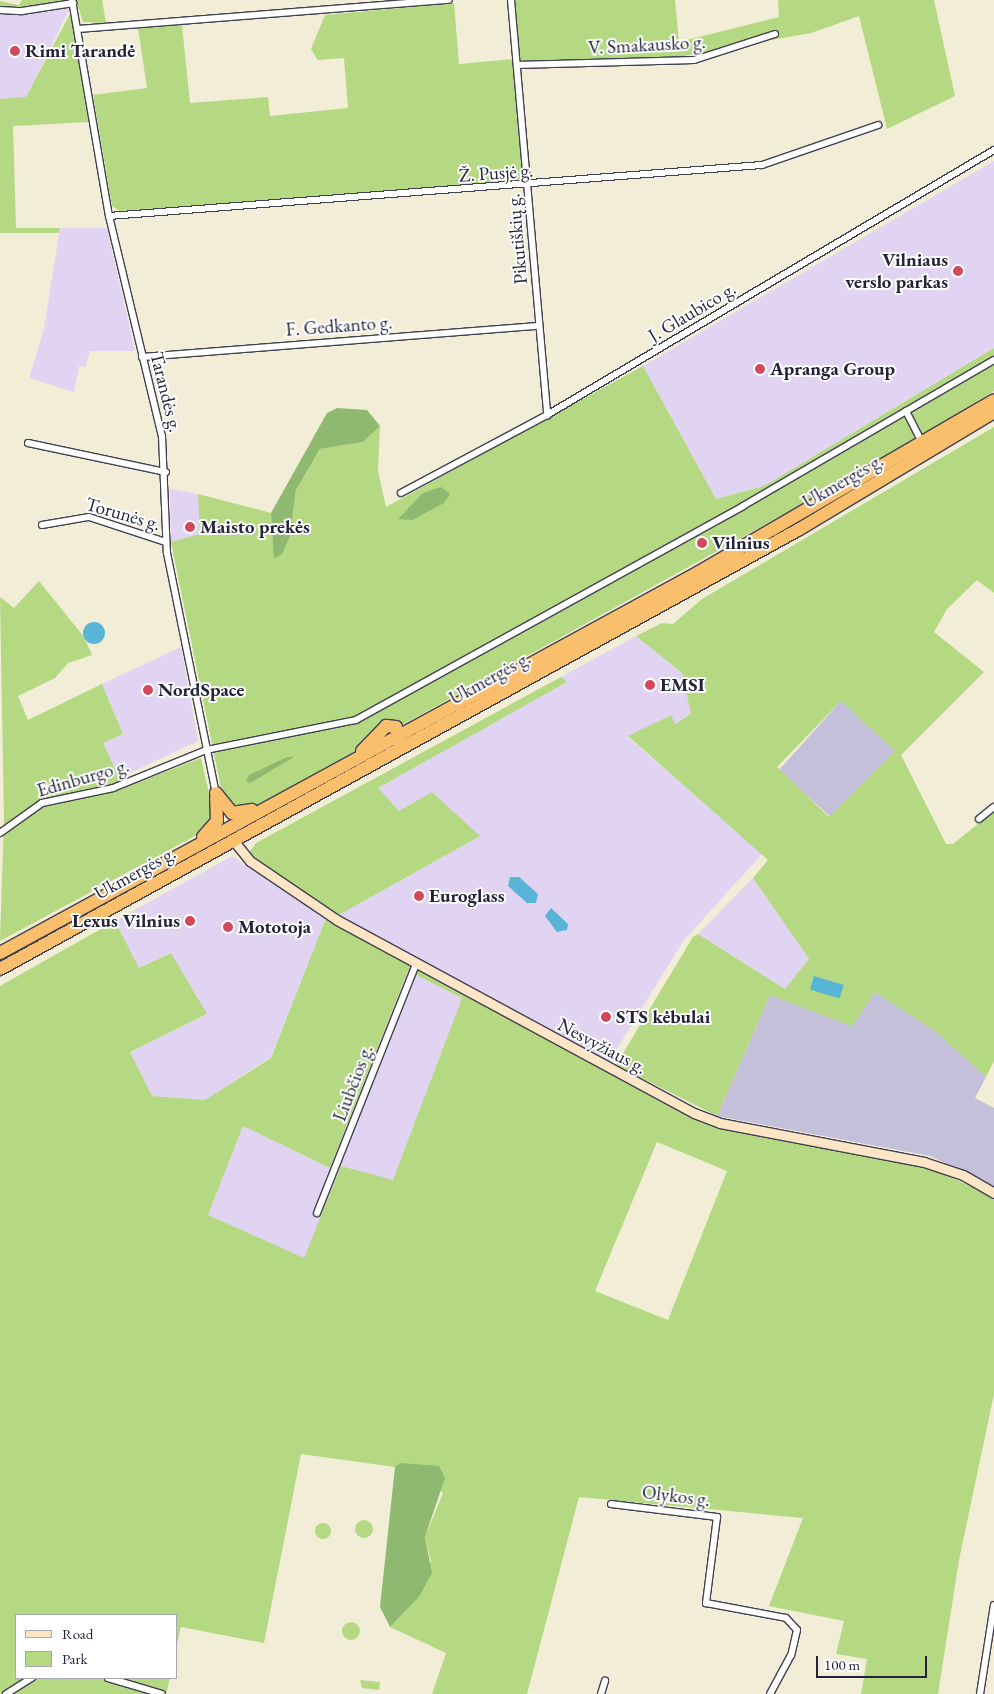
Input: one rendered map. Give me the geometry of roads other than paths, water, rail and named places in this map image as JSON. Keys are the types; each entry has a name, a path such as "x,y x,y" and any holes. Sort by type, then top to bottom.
{"highway":[{"name":"Ukmergės g.","path":"4,950 354,760 386,726 396,727 400,735 923,443 994,400"},
{"name":"Ukmergės g.","path":"0,970 798,530 994,412"},
{"path":"373,764 399,741 400,735"},
{"path":"216,793 235,814 274,803"},
{"path":"190,849 217,821 216,793"}],"street":[{"path":"78,29 449,0"},
{"name":"Pikutiškių g.","path":"512,0 547,416"},
{"path":"0,10 22,12 73,2"},
{"name":"Tarandės g.","path":"73,2 109,216 159,421 166,472 166,542 216,793"},
{"name":"V. Smakausko g.","path":"517,65 694,60 717,56 775,34"},
{"name":"Ž. Pusjė g.","path":"109,216 527,186 762,165 878,125"},
{"name":"J. Glaubico g.","path":"401,493 547,416 994,150"},
{"name":"F. Gedkanto g.","path":"142,357 538,326"},
{"name":"Edinburgo g.","path":"0,833 42,803 113,788 206,750 356,720 994,360"},
{"path":"906,411 923,443"},
{"path":"28,442 166,472"},
{"name":"Torunės g.","path":"42,524 89,517 166,542"},
{"path":"979,819 994,807"},
{"name":"Nesvyžiaus g.","path":"233,840 250,860 313,904 416,964 720,1124 924,1162 963,1175 994,1193"},
{"name":"Liubčios g.","path":"317,1213 416,964"},
{"name":"Olykos g.","path":"611,1504 717,1517 704,1595 711,1607 786,1618 797,1630 791,1654 770,1694"},
{"path":"980,1694 994,1605"},
{"path":"6,1694 30,1679"},
{"path":"111,1679 162,1694"},
{"path":"601,1694 605,1681"}],"water":[{"path":"94,622 102,625 105,633 102,641 94,644 86,641 83,633 86,625"},
{"path":"510,877 519,877 538,894 536,903 527,903 508,886"},
{"path":"551,908 568,924 567,930 557,932 545,916"},
{"path":"814,976 844,985 840,998 810,989"}],"place":[{"name":"Rimi Tarandė","path":"15,51"},
{"name":"Vilniaus verslo parkas","path":"958,271"},
{"name":"Apranga Group","path":"760,369"},
{"name":"Maisto prekės","path":"190,527"},
{"name":"Vilnius","path":"702,543"},
{"name":"EMSI","path":"650,685"},
{"name":"NordSpace","path":"148,690"},
{"name":"Euroglass","path":"419,896"},
{"name":"Lexus Vilnius","path":"190,921"},
{"name":"Mototoja","path":"228,927"},
{"name":"STS kėbulai","path":"606,1017"}]}
